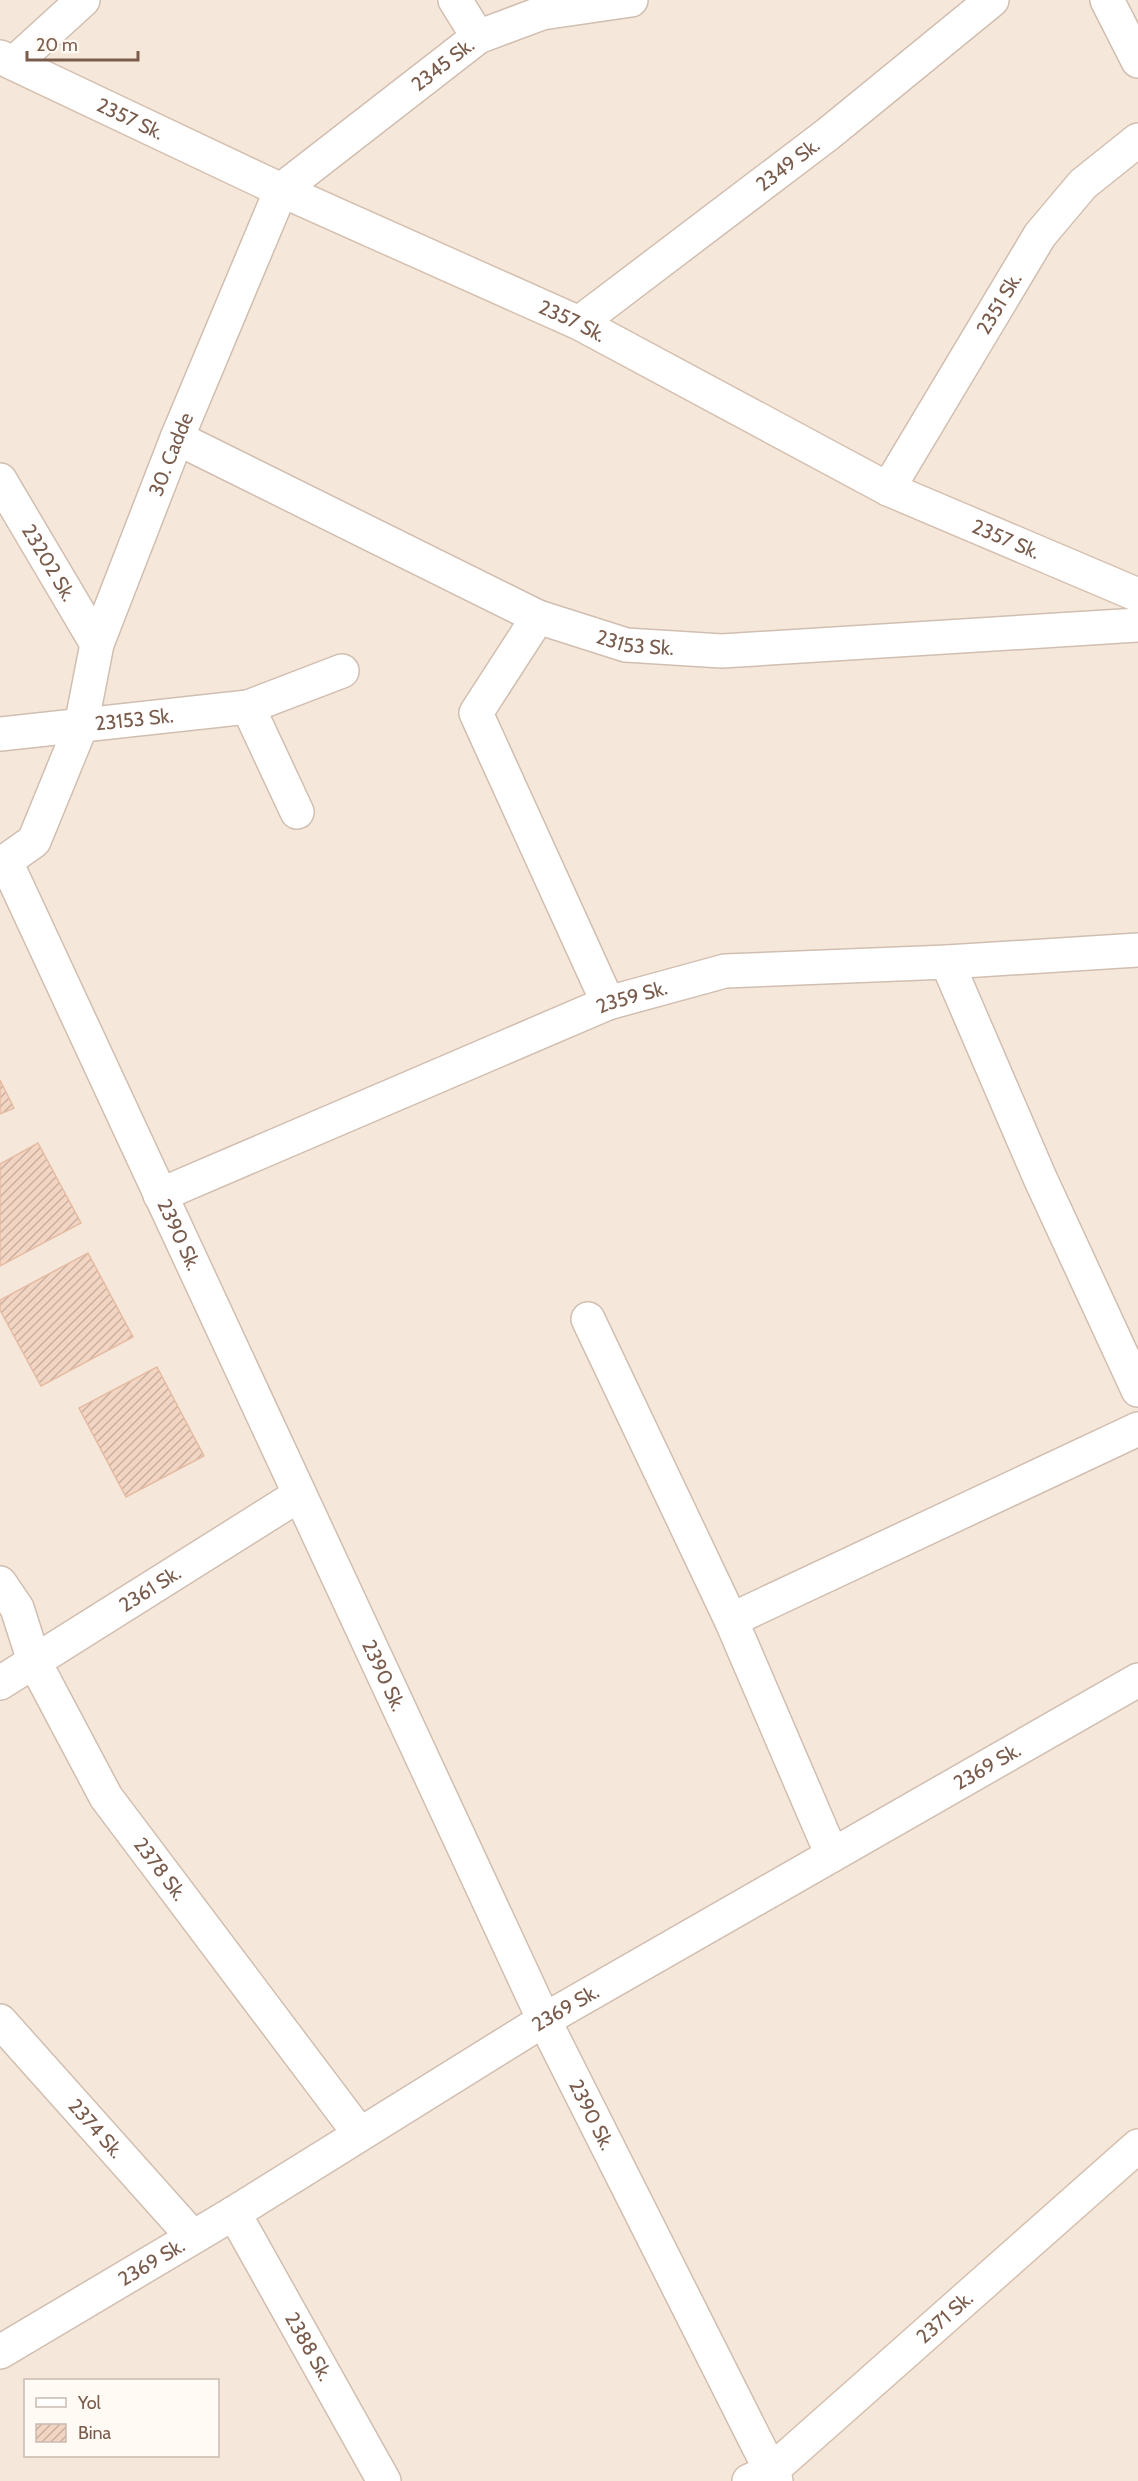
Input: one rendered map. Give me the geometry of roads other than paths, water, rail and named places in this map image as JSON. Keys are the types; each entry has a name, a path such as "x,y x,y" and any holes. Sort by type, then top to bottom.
{"street":[{"path":"7,60 83,0"},
{"path":"454,0 478,37"},
{"name":"2345 Sk.","path":"281,190 478,37 542,13 631,0"},
{"name":"2349 Sk.","path":"579,323 828,134 992,0"},
{"path":"1107,0 1138,61"},
{"name":"2357 Sk.","path":"7,60 281,190 579,323 888,489 1138,595"},
{"name":"2351 Sk.","path":"888,489 1040,236 1083,184 1138,141"},
{"name":"30. Cadde","path":"81,726 97,644 177,438 281,190"},
{"name":"23153 Sk.","path":"177,438 538,617 626,645 722,651 1138,625"},
{"name":"23202 Sk.","path":"0,480 97,644"},
{"path":"538,617 476,713 608,1003"},
{"name":"23153 Sk.","path":"3,864 34,841 81,726 248,706 342,671"},
{"path":"248,706 297,812"},
{"path":"0,734 81,726"},
{"name":"2390 Sk.","path":"3,864 160,1195 544,2020 765,2478"},
{"name":"2359 Sk.","path":"160,1195 608,1003 725,971 946,962 1138,950"},
{"path":"946,962 1040,1178 1138,1390"},
{"path":"588,1319 731,1620 832,1855"},
{"path":"731,1620 1138,1429"},
{"name":"2361 Sk.","path":"0,1683 299,1495"},
{"name":"2378 Sk.","path":"0,1583 17,1608 33,1661 106,1797 358,2133"},
{"name":"2369 Sk.","path":"3,2346 234,2213 358,2133 544,2020 1138,1680"},
{"name":"2374 Sk.","path":"0,2021 192,2236"},
{"name":"2371 Sk.","path":"765,2478 1138,2146"},
{"name":"2388 Sk.","path":"234,2213 384,2481"}]}
